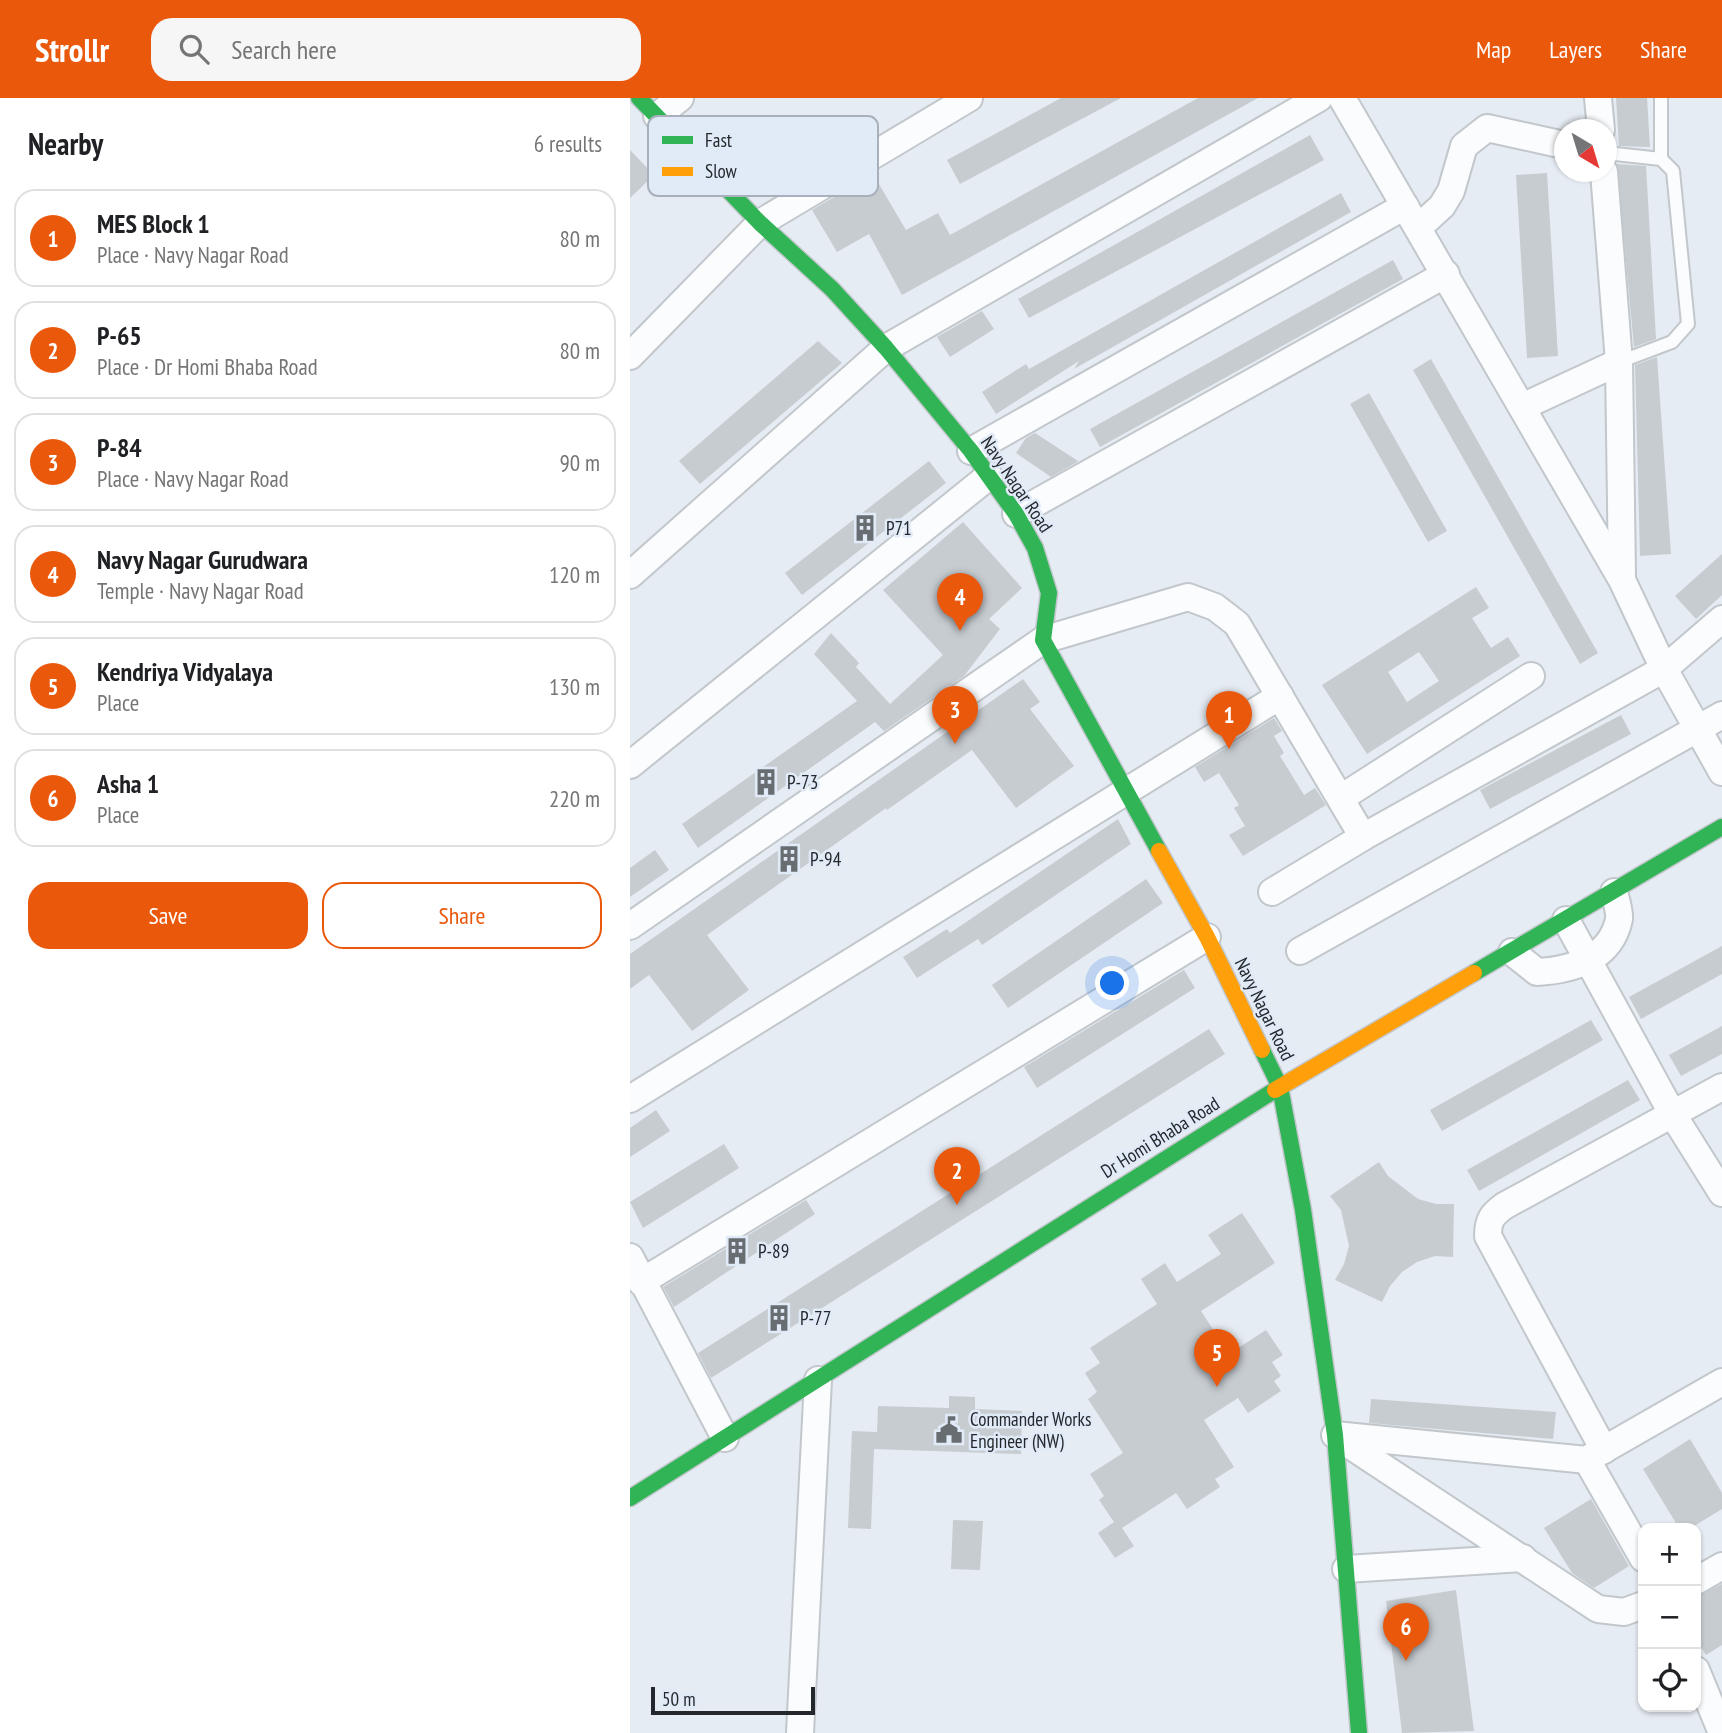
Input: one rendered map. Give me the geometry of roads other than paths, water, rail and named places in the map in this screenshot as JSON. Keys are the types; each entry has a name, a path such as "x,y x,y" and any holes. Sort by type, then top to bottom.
{"street":[{"path":"648,107 680,98"},
{"path":"878,152 969,98"},
{"path":"630,575 887,348 1319,98"},
{"path":"1342,98 1524,406 1622,580 1664,669 1722,772"},
{"path":"1598,98 1600,119"},
{"path":"971,451 1412,216 1442,206 1451,191 1464,146 1487,128 1554,143"},
{"path":"1606,182 1619,362 1622,580"},
{"name":"Navy Nagar Road","path":"734,196 832,289 887,348 971,451 1016,514 1035,548 1049,593 1043,640 1206,937 1280,1087 1303,1210 1335,1435 1359,1733"},
{"path":"630,356 760,223 805,196"},
{"path":"1016,514 1446,274"},
{"path":"1524,406 1619,362"},
{"path":"630,765 989,476"},
{"path":"630,926 1043,640 1188,597 1215,607 1237,624 1363,837"},
{"path":"1272,892 1363,837 1664,669 1722,619"},
{"path":"1340,799 1531,677"},
{"path":"630,1099 1280,696"},
{"path":"1300,951 1722,715"},
{"name":"Dr Homi Bhaba Road","path":"630,1498 1280,1087 1722,827"},
{"path":"1512,952 1537,972 1562,971 1590,961 1607,944 1619,918 1614,892"},
{"path":"1566,920 1673,1115 1722,1193"},
{"path":"641,1282 1206,937"},
{"path":"1638,1547 1596,1455 1488,1236 1488,1223 1504,1206 1722,1087"},
{"path":"630,1258 724,1438"},
{"path":"800,1733 818,1380"},
{"path":"1335,1435 1596,1455 1722,1382"},
{"path":"1335,1435 1598,1609 1624,1612 1638,1607"},
{"path":"1346,1569 1523,1558"},
{"path":"1701,1578 1722,1566"},
{"path":"1701,1682 1722,1733"}],"lane":[{"path":"1661,98 1661,159"},
{"path":"1617,154 1661,159 1673,172 1688,324 1672,342 1619,362"}],"place":[{"name":"P71","path":"865,528"},
{"name":"Navy Nagar Gurudwara","path":"960,631"},
{"name":"P-84","path":"955,744"},
{"name":"MES Block 1","path":"1229,749"},
{"name":"P-73","path":"766,782"},
{"name":"P-94","path":"789,859"},
{"name":"P-65","path":"957,1205"},
{"name":"P-89","path":"737,1251"},
{"name":"P-77","path":"779,1318"},
{"name":"Kendriya Vidyalaya","path":"1217,1387"},
{"name":"Commander Works Engineer (NW)","path":"949,1430"},
{"name":"Asha 1","path":"1406,1661"}]}
